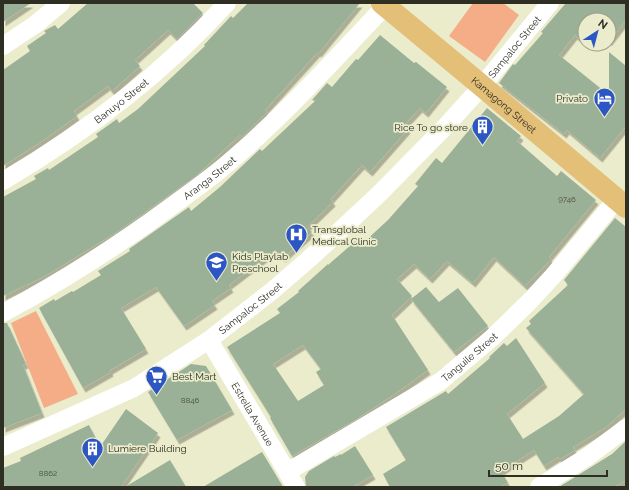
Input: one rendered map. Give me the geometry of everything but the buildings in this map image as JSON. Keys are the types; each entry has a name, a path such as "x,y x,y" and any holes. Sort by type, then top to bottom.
{"main road":[{"name":"Kamagong Street","path":"383,4 621,203"}],"street":[{"path":"3,46 36,24 61,3"},
{"name":"Banuyo Street","path":"3,181 47,155 127,97 175,57 226,3"},
{"name":"Sampaloc Street","path":"3,448 134,388 209,340 272,291 326,243 423,150 482,86 550,3"},
{"name":"Aranga Street","path":"3,313 45,291 114,247 193,191 234,159 300,96 383,4"},
{"name":"Tanguile Street","path":"287,472 441,381 494,337 540,291 621,203"},
{"name":"Estrella Avenue","path":"209,340 296,487"},
{"path":"539,487 587,457 626,428"}],"shaded area":[{"path":"473,3 503,3 519,15 485,62 449,36"},
{"path":"36,311 78,394 44,408 11,323"}],"place":[{"name":"Privato","path":"604,118"},
{"name":"Rice To go store","path":"483,146"},
{"name":"Transglobal Medical Clinic","path":"297,254"},
{"name":"Kids Playlab Preschool","path":"216,282"},
{"name":"Best Mart","path":"157,396"},
{"name":"Lumiere Building","path":"92,468"}]}
